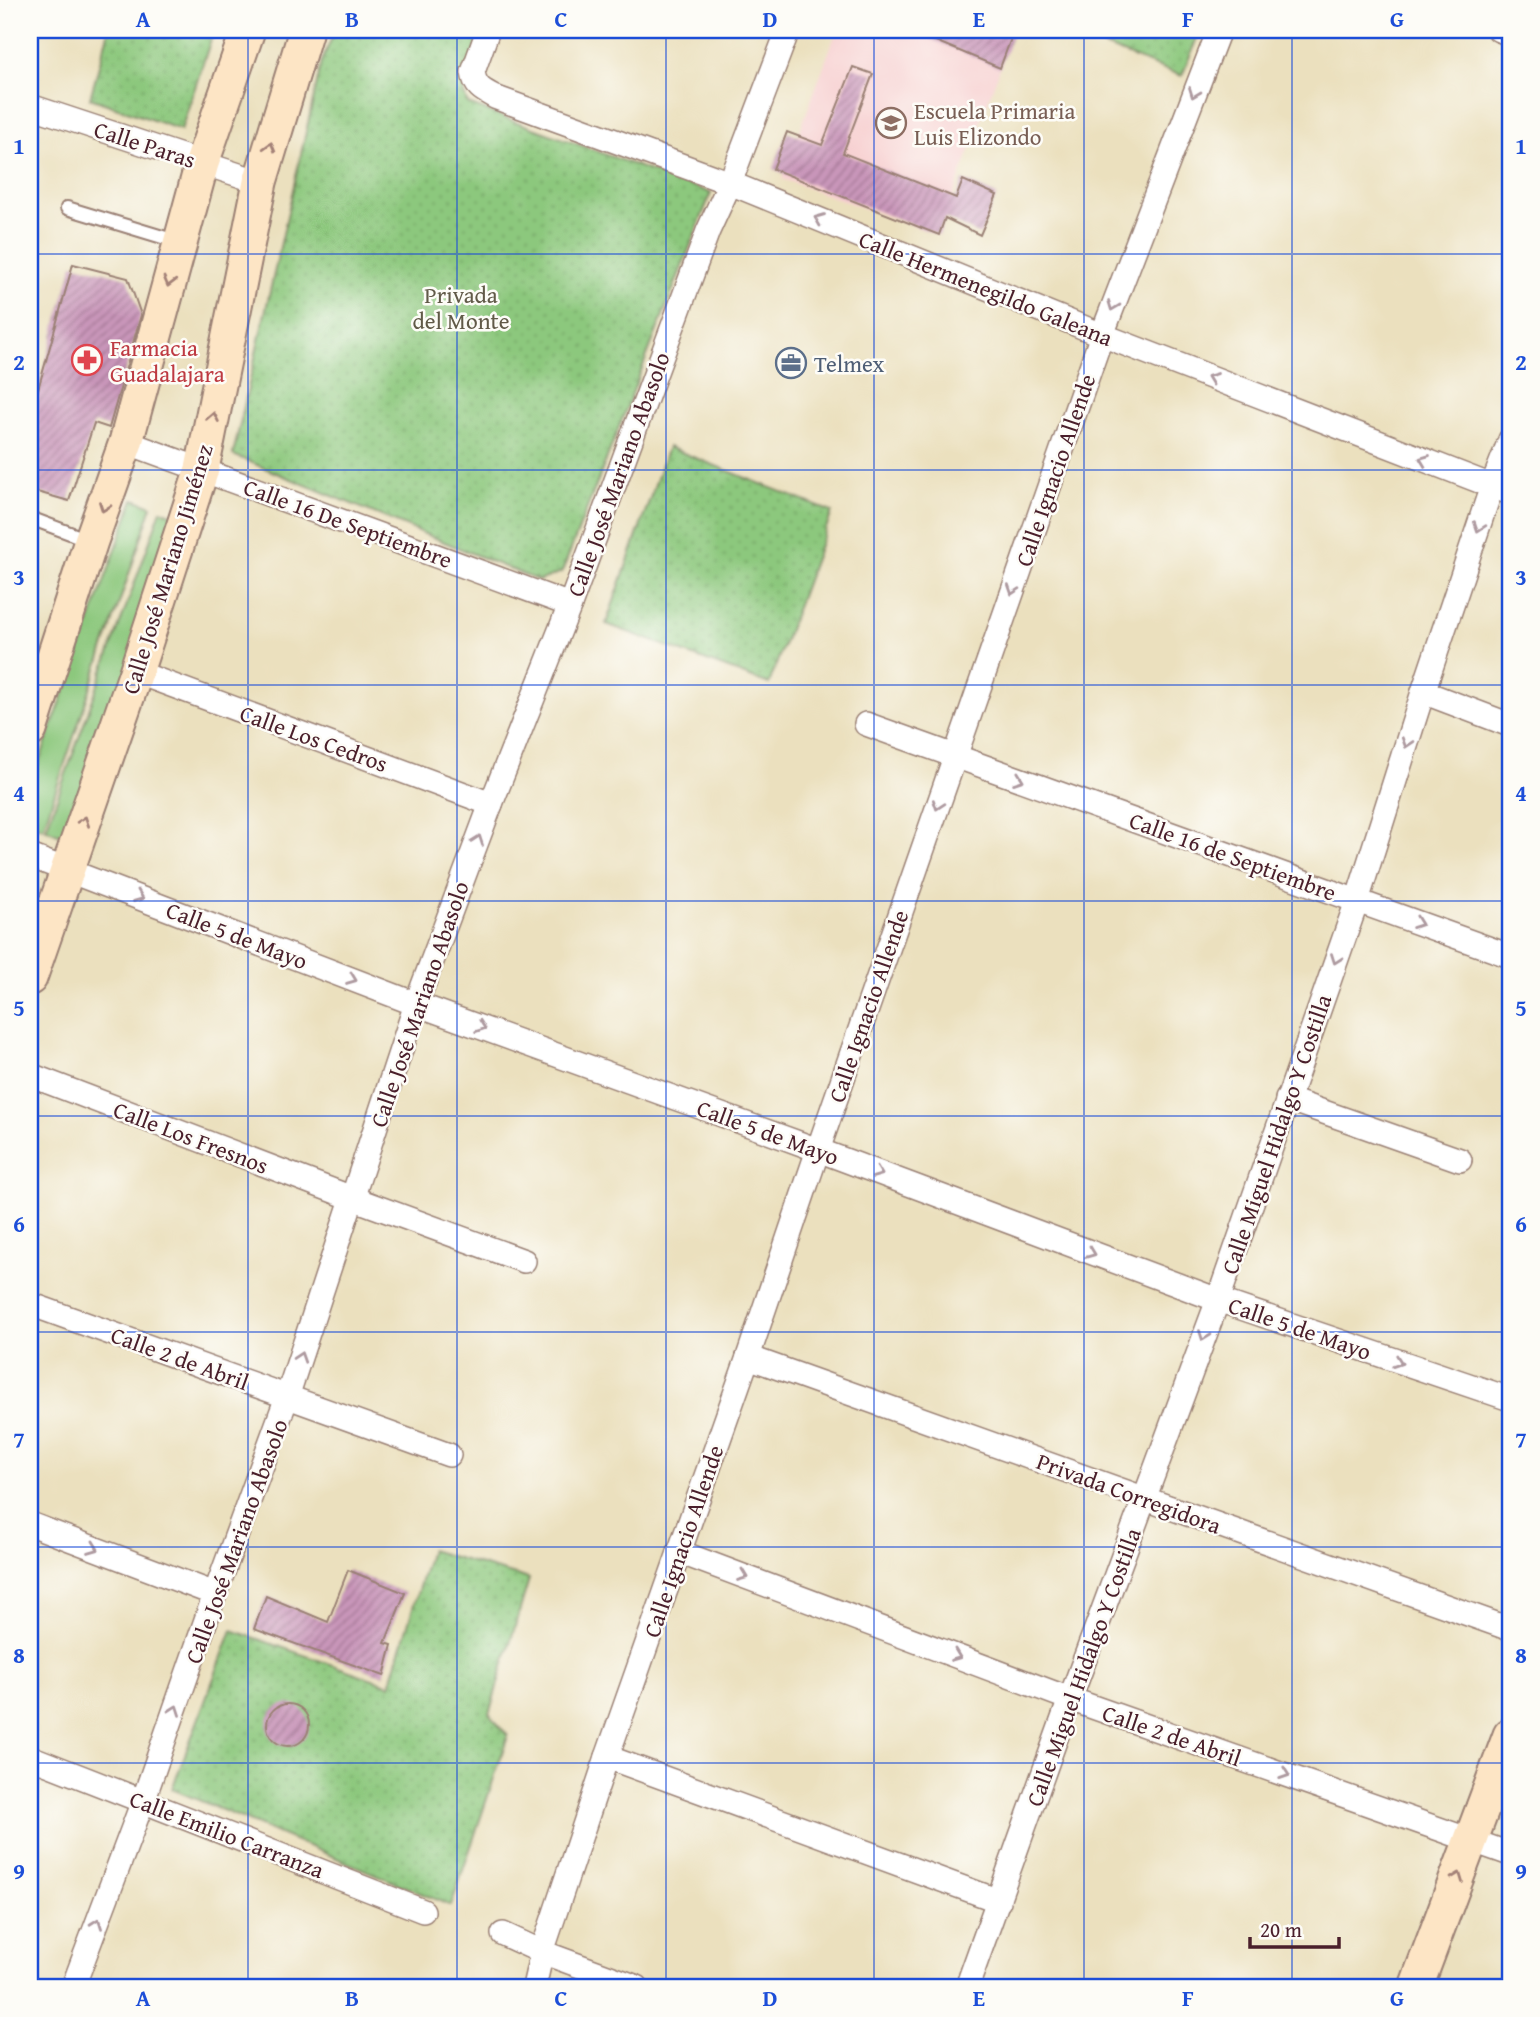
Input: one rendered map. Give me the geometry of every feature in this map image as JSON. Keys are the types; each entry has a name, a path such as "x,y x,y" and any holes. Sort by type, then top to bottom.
{"street":[{"path":"30,730 126,442 202,163 248,30"},
{"name":"Calle José Mariano Jiménez","path":"30,978 136,672 202,469 260,182 306,30"},
{"name":"Calle Hermenegildo Galeana","path":"488,30 473,72 479,89 497,98 730,183 1102,335 1501,490"},
{"name":"Calle José Mariano Abasolo","path":"73,1987 143,1801 287,1397 416,1004 491,803 570,605 708,231 730,183 788,30"},
{"name":"Calle Ignacio Allende","path":"534,1987 542,1951 607,1757 1102,335 1219,30"},
{"path":"1499,30 1510,34"},
{"name":"Calle Paras","path":"30,106 260,182"},
{"name":"Calle Miguel Hidalgo Y Costilla","path":"967,1987 1218,1300 1357,901 1423,692 1501,490 1510,440"},
{"name":"Calle 16 De Septiembre","path":"126,442 570,605"},
{"name":"Calle Los Cedros","path":"136,672 491,803"},
{"path":"1423,692 1510,725"},
{"name":"Calle 16 de Septiembre","path":"866,724 1510,956"},
{"name":"Calle 5 de Mayo","path":"30,856 416,1004 818,1150 1218,1300 1510,1399"},
{"name":"Calle Los Fresnos","path":"30,1075 524,1261"},
{"path":"1287,1099 1460,1160"},
{"name":"Calle 2 de Abril","path":"30,1304 449,1455"},
{"name":"Privada Corregidora","path":"748,1357 1510,1629"},
{"path":"30,1524 215,1594"},
{"name":"Calle 2 de Abril","path":"679,1552 1070,1699 1510,1854"},
{"path":"1416,1987 1510,1735"},
{"name":"Calle Emilio Carranza","path":"30,1757 423,1911"},
{"path":"607,1757 999,1902"},
{"path":"503,1934 637,1987"}],"lane":[{"path":"67,208 179,242"},
{"path":"30,518 91,541"}],"shaded area":[{"name":"Escuela Primaria Luis Elizondo","path":"837,30 1014,30 939,235 782,179"}],"green space":[{"path":"109,30 214,30 181,130 90,98"},
{"name":"Privada del Monte","path":"335,30 483,30 463,81 468,104 711,193 562,572 539,581 233,455 322,61"},
{"path":"1071,30 1200,30 1182,76 1070,33"},
{"path":"668,447 832,512 769,684 606,624"},
{"path":"134,499 152,506 43,828 30,823 30,787"},
{"path":"161,510 179,517 70,839 46,829"},
{"path":"430,1550 529,1579 489,1714 508,1736 451,1906 172,1789 232,1630 390,1685"}],"building":[{"name":"Escuela Primaria Luis Elizondo","path":"909,30 1014,30 1000,68"},
{"name":"Escuela Primaria Luis Elizondo","path":"853,67 873,74 843,153 956,198 963,180 997,195 980,235 945,218 939,235 773,169 787,132 822,145"},
{"name":"Farmacia Guadalajara","path":"73,264 128,278 141,315 109,428 94,423 69,501 30,490 30,418"},
{"path":"348,1570 405,1593 385,1643 392,1645 384,1676 254,1629 266,1596 328,1622"},
{"path":"288,1704 303,1710 309,1725 303,1740 288,1746 273,1740 267,1725 273,1710"}],"place":[{"name":"Escuela Primaria Luis Elizondo","path":"891,123"},
{"name":"Farmacia Guadalajara","path":"87,360"},
{"name":"Telmex","path":"791,363"}]}
